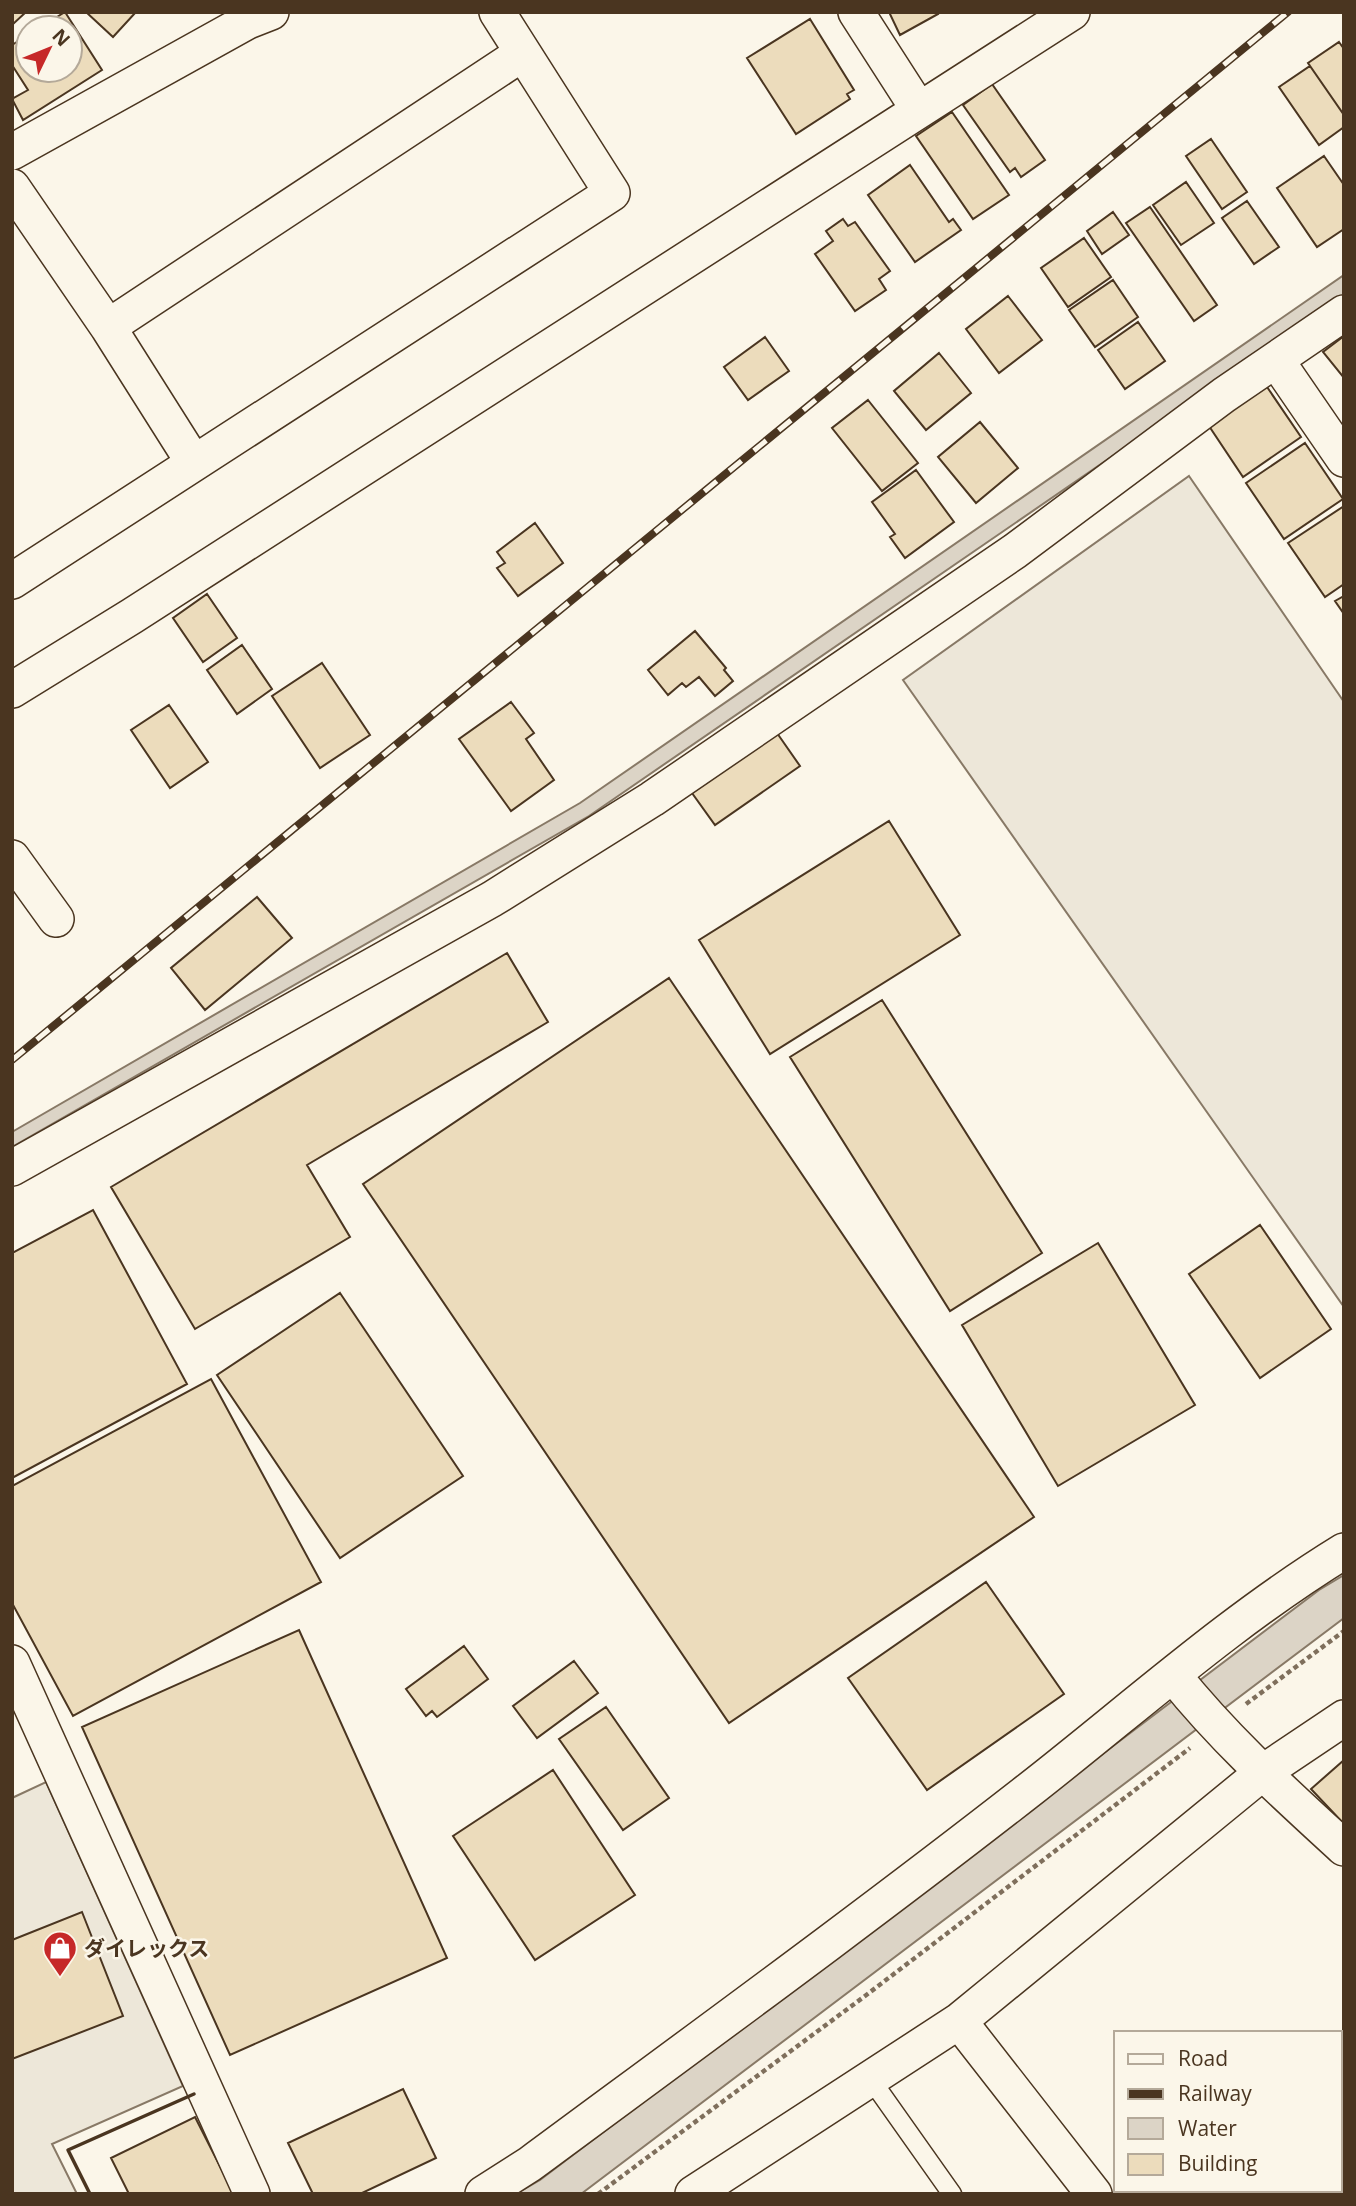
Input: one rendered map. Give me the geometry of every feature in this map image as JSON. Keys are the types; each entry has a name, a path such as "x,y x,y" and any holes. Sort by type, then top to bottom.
{"street":[{"path":"12,152 248,21 271,12"},
{"path":"17,567 194,463 612,193 497,12"},
{"path":"856,12 919,110"},
{"path":"12,690 132,616 1072,12"},
{"path":"108,327 523,53"},
{"path":"12,187 108,327 194,463"},
{"path":"12,1168 492,899 652,799 1015,551 1344,313"},
{"path":"1276,360 1340,444"},
{"path":"12,858 56,919"},
{"path":"483,2194 530,2164 829,1943 1032,1787 1179,1683 1303,1576 1344,1551"},
{"path":"12,1662 253,2194"},
{"path":"1179,1683 1262,1773 1344,1848"},
{"path":"693,2194 959,2021 1262,1773 1344,1718"},
{"path":"959,2021 1092,2193"}],"lane":[{"path":"870,2078 952,2194"}],"path":[{"path":"598,2194 865,1996 1215,1725 1344,1631"}],"shaded area":[{"path":"1189,476 1344,702 1344,1307 903,680"},
{"path":"46,1782 183,2086 52,2144 77,2194 12,2194 12,1798"}],"water":[{"path":"1344,275 1344,297 589,816 12,1147 12,1132 580,803"},
{"path":"1344,1575 1344,1618 581,2194 516,2194 540,2180 1319,1590"}],"building":[{"path":"12,12 26,12 14,14 12,25"},
{"path":"86,12 136,12 113,37"},
{"path":"889,12 937,12 938,14 900,35"},
{"path":"810,19 854,90 847,94 850,99 796,134 747,58"},
{"path":"84,42 102,70 84,81"},
{"path":"1339,42 1344,49 1344,115 1308,63"},
{"path":"14,44 14,68 12,65"},
{"path":"1310,66 1344,115 1344,127 1319,145 1279,87"},
{"path":"24,84 80,84 23,120 12,99 28,90"},
{"path":"992,84 1045,160 1021,177 1015,168 1010,172 963,105"},
{"path":"952,112 1009,195 973,219 916,136"},
{"path":"1211,139 1247,192 1222,209 1186,156"},
{"path":"1324,156 1344,185 1344,229 1317,247 1277,188"},
{"path":"910,165 949,222 953,219 961,230 915,262 868,195"},
{"path":"1186,182 1214,223 1181,245 1153,205"},
{"path":"1247,201 1279,247 1254,264 1222,218"},
{"path":"1150,207 1217,305 1194,321 1126,223"},
{"path":"1113,212 1129,235 1102,254 1087,231"},
{"path":"843,219 848,226 855,222 890,271 879,279 886,290 855,311 815,254 833,241 826,231"},
{"path":"1084,238 1111,277 1068,307 1041,268"},
{"path":"1113,280 1138,317 1095,347 1069,310"},
{"path":"1008,296 1042,340 999,373 966,329"},
{"path":"1138,322 1165,361 1125,389 1098,350"},
{"path":"1344,336 1344,378 1323,352"},
{"path":"765,337 789,371 748,400 724,367"},
{"path":"939,353 971,393 926,430 894,391"},
{"path":"1265,384 1301,437 1243,477 1207,423"},
{"path":"868,400 918,463 882,491 832,428"},
{"path":"980,422 1018,468 976,503 938,457"},
{"path":"1305,443 1343,499 1284,539 1246,483"},
{"path":"916,470 954,522 905,558 890,537 895,534 872,502"},
{"path":"1344,506 1344,584 1325,597 1288,543"},
{"path":"535,523 563,563 518,596 497,568 505,563 497,552"},
{"path":"207,594 237,638 203,662 173,618"},
{"path":"1344,596 1344,614 1335,601"},
{"path":"695,631 726,668 724,670 733,681 715,696 699,677 686,687 682,683 668,695 648,670"},
{"path":"242,645 272,689 237,714 207,670"},
{"path":"322,663 370,735 320,768 272,696"},
{"path":"511,702 534,733 526,739 554,780 511,811 459,739"},
{"path":"169,705 208,762 170,788 131,730"},
{"path":"777,733 800,766 715,825 692,793"},
{"path":"889,821 960,935 770,1054 699,940"},
{"path":"257,897 292,938 205,1010 171,968"},
{"path":"507,953 548,1022 307,1165 350,1237 195,1329 111,1187"},
{"path":"669,978 1034,1517 729,1723 363,1184"},
{"path":"882,1000 1042,1253 950,1311 790,1057"},
{"path":"93,1210 187,1384 12,1478 12,1253"},
{"path":"1260,1225 1331,1329 1260,1378 1189,1274"},
{"path":"1098,1243 1195,1405 1058,1486 962,1325"},
{"path":"340,1293 463,1476 340,1558 217,1375"},
{"path":"211,1379 321,1582 73,1716 12,1603 12,1486"},
{"path":"986,1582 1064,1694 927,1790 848,1678"},
{"path":"299,1630 447,1958 230,2055 82,1727"},
{"path":"464,1646 488,1679 437,1717 432,1711 426,1716 406,1689"},
{"path":"574,1661 598,1693 537,1738 513,1706"},
{"path":"606,1707 669,1798 623,1830 559,1739"},
{"path":"1344,1760 1344,1824 1311,1789"},
{"path":"553,1770 635,1895 535,1960 453,1836"},
{"name":"ダイレックス","path":"82,1912 123,2016 12,2059 12,1940"},
{"path":"403,2089 436,2158 360,2194 313,2194 288,2143"},
{"path":"195,2117 234,2194 129,2194 111,2158"},
{"path":"1156,2192 1218,2192 1216,2194"},
{"path":"1268,2192 1269,2194 1243,2194"}],"railway":[{"path":"12,1060 1288,12"}],"wall":[{"path":"90,2194 68,2150 194,2094"}],"place":[{"name":"ダイレックス","path":"60,1978"}]}
